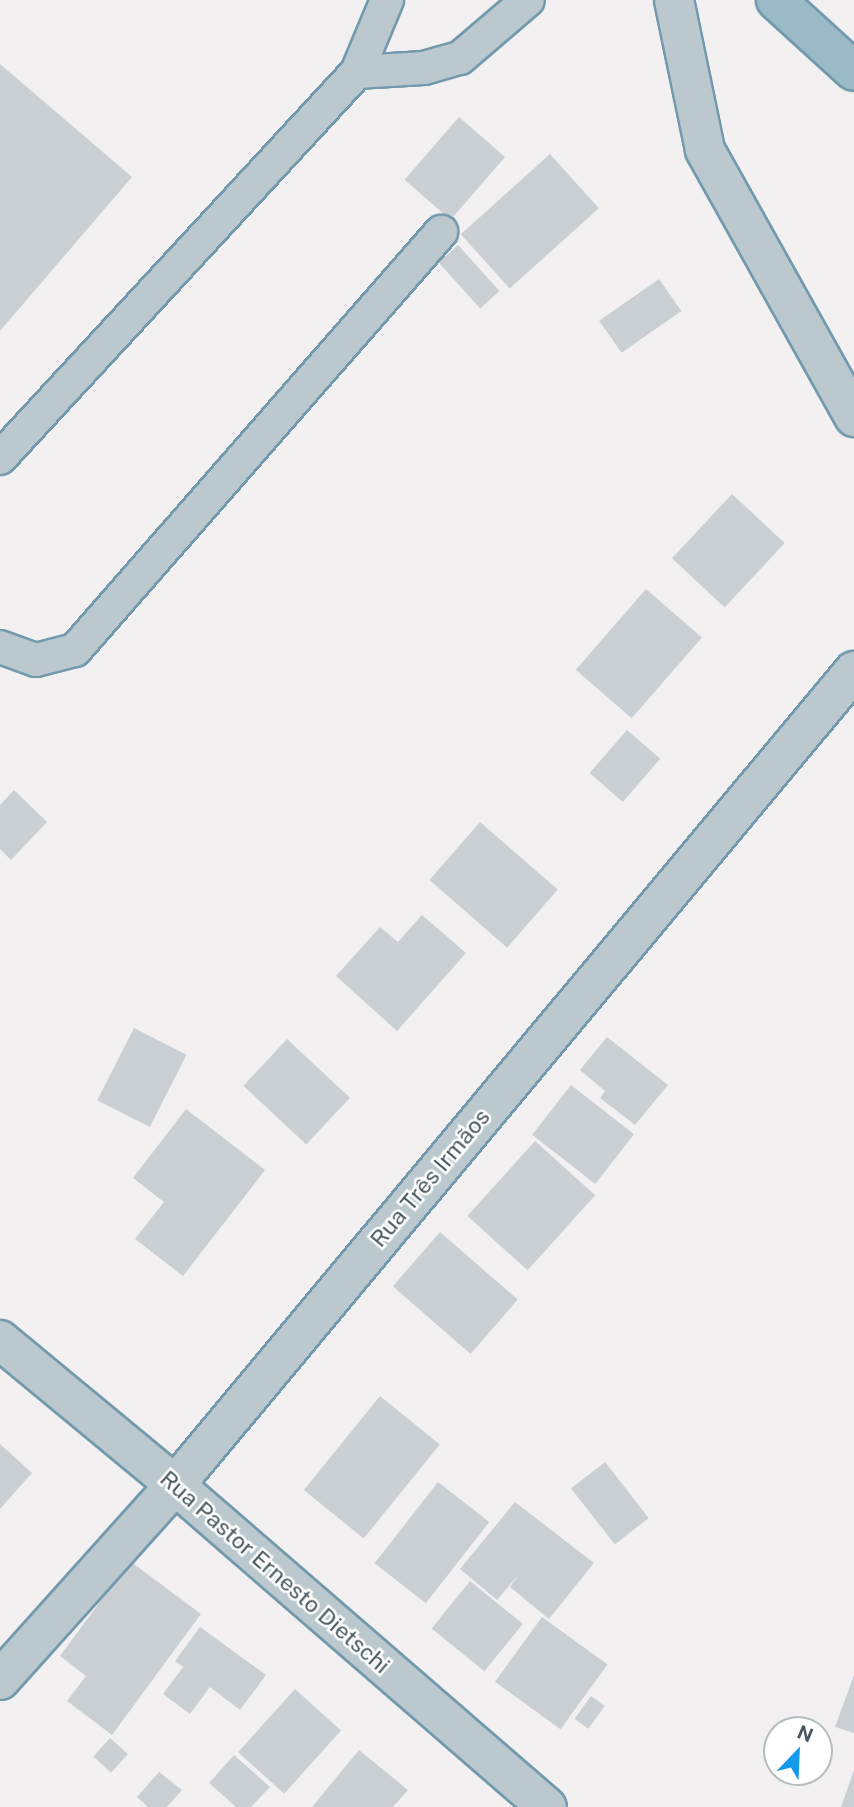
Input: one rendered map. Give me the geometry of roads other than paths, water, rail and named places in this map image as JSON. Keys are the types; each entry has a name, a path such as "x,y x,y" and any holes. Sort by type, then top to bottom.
{"highway":[{"path":"776,0 854,71"},
{"path":"818,0 854,71"}],"street":[{"path":"674,0 705,150 854,417"},
{"name":"Rua Três Irmãos","path":"0,1680 174,1485 854,671"},
{"name":"Rua Pastor Ernesto Dietschi","path":"0,1340 174,1485 547,1807"}],"lane":[{"path":"0,458 357,72 387,0"},
{"path":"357,72 424,68 460,58 528,0"},
{"path":"0,646 36,660 75,650 442,232"}]}
